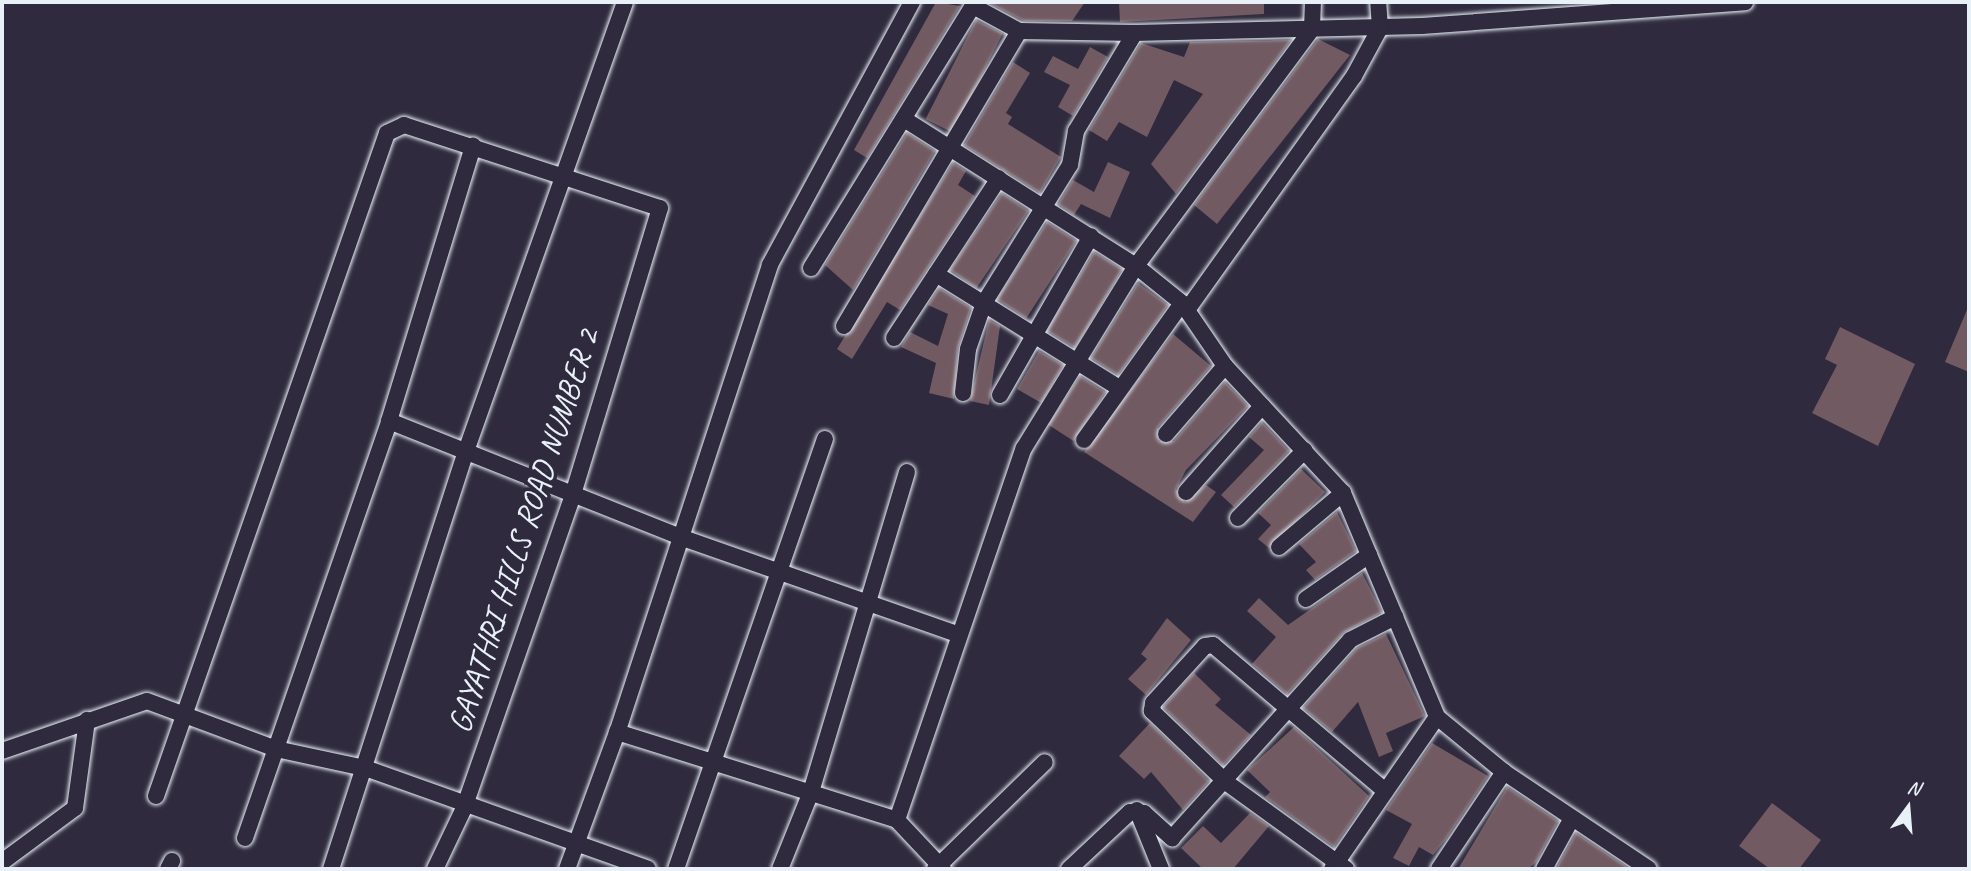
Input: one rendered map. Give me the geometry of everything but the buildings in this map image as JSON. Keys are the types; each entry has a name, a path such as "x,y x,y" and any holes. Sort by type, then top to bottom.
{"street":[{"path":"331,869 465,454 625,2"},
{"path":"567,869 617,732 770,265 912,2"},
{"path":"897,820 957,634 1024,448 1074,361 1136,266 1312,29 1313,2"},
{"path":"1084,440 1119,388 1290,171 1380,28 1378,2"},
{"path":"811,268 974,4 1019,31 1135,33 1380,28 1574,8 1745,2"},
{"path":"844,326 1019,31"},
{"path":"963,393 968,349 984,303 1070,165 1076,131 1135,33"},
{"path":"904,119 951,146 1136,266 1184,307 1225,366 1343,493 1437,717 1504,772 1572,818 1623,862 1650,869"},
{"path":"156,796 187,717 387,133 404,125 565,173"},
{"path":"245,838 389,421 473,146"},
{"name":"GAYATHRI HILLS ROAD NUMBER 2","path":"435,869 465,806 573,495 660,208 565,173"},
{"path":"894,338 999,178"},
{"path":"1000,396 1030,336 1091,236"},
{"path":"936,274 984,303 1030,336 1119,388"},
{"path":"1166,434 1225,366"},
{"path":"1186,492 1262,406"},
{"path":"389,421 465,454 680,537 957,634"},
{"path":"676,869 711,760 825,439"},
{"path":"1238,518 1305,450"},
{"path":"780,869 811,792 908,472"},
{"path":"1279,547 1343,493"},
{"path":"1306,599 1369,555"},
{"path":"1137,810 1172,838 1226,782 1285,711 1350,640 1395,617"},
{"path":"1385,791 1285,711 1208,644 1153,703 1152,711 1226,782 1338,867 1385,791 1437,717"},
{"path":"2,751 139,701 276,749 365,768 576,846 648,869"},
{"path":"2,862 75,808 87,720"},
{"path":"617,732 897,820 939,868 1045,762"},
{"path":"1438,869 1504,772"},
{"path":"1069,869 1137,810"},
{"path":"1137,810 1161,869"},
{"path":"1544,869 1572,818"}]}
